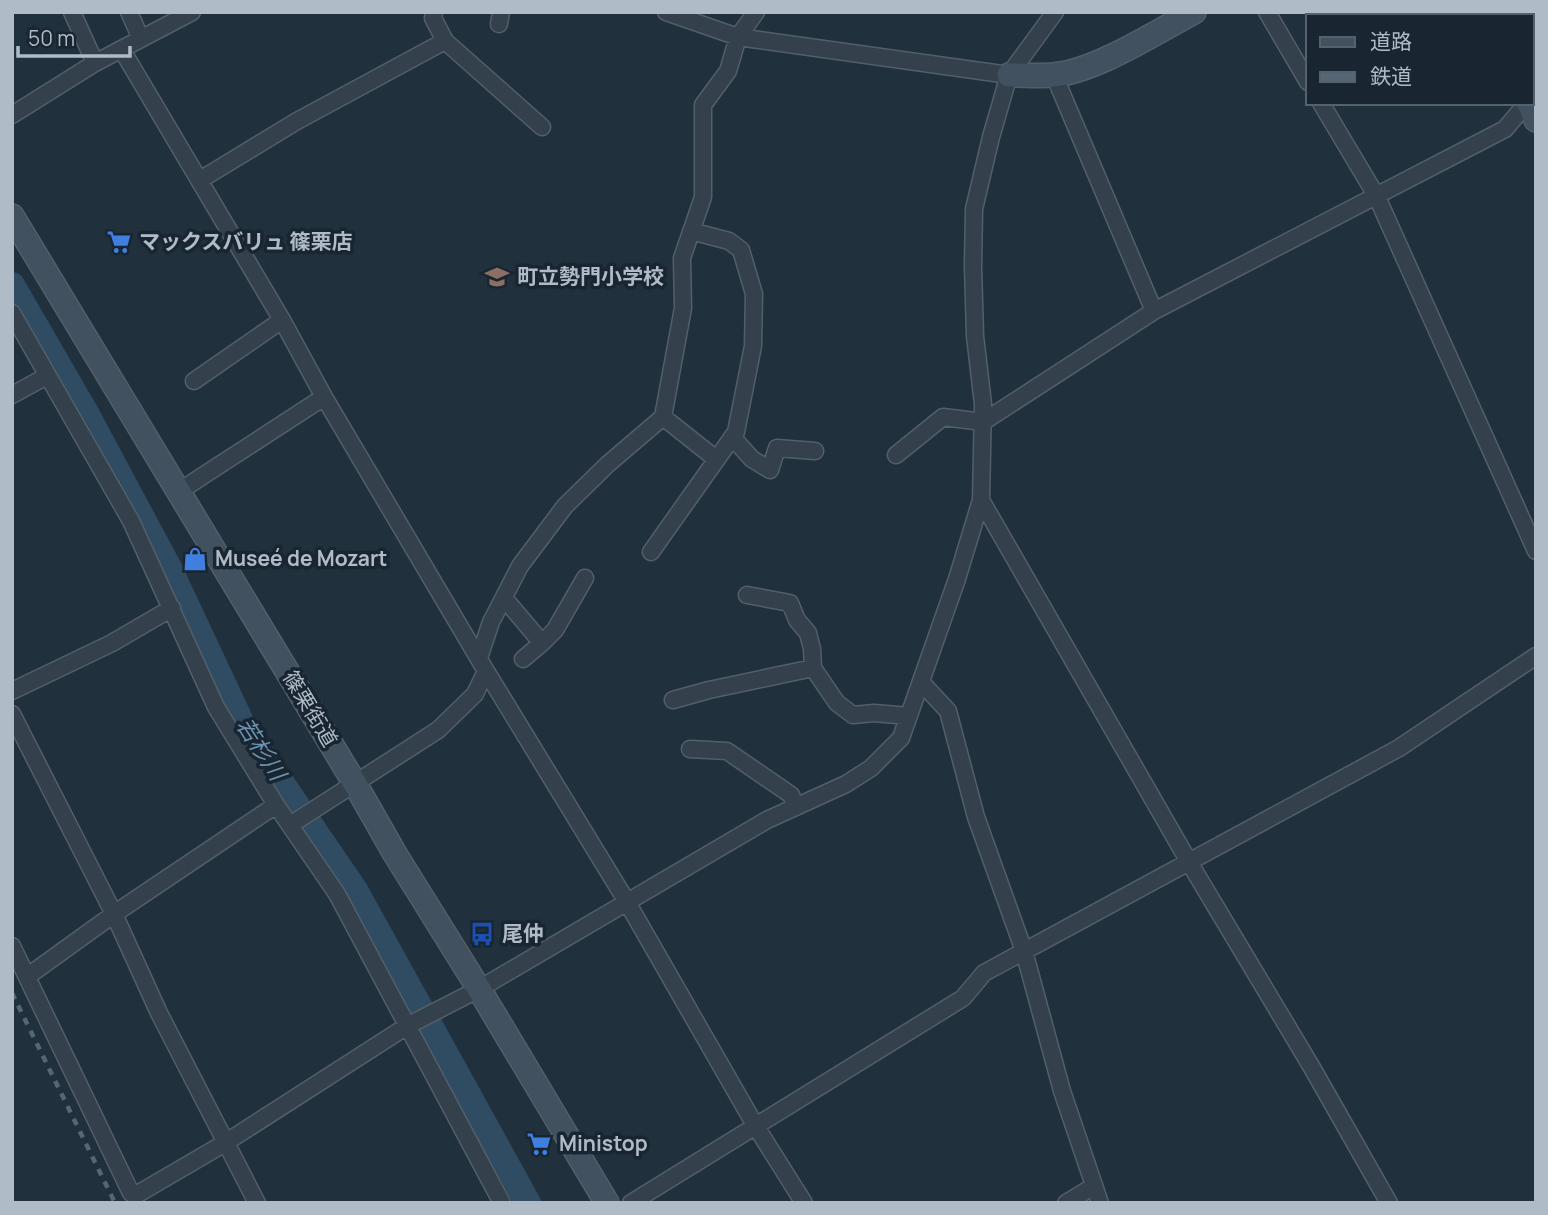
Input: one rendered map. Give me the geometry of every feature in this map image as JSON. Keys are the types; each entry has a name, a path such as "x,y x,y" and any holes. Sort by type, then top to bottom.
{"main road":[{"path":"1009,75 1054,75 1074,71 1194,12"},
{"name":"篠栗街道","path":"12,216 607,1203"}],"street":[{"path":"72,12 95,63"},
{"path":"130,12 141,39"},
{"path":"12,115 95,63 192,12"},
{"path":"434,12 433,18 444,41 542,127"},
{"path":"666,12 738,37 1009,75"},
{"path":"290,825 438,730 475,694 491,622 520,566 565,506 608,464 663,418 683,308 682,258 703,197 704,105 727,71 738,37 757,12"},
{"path":"12,946 131,1193 136,1195 225,1143 407,1026 479,989 767,820 846,784 871,768 901,738 957,579 981,500 983,404 975,337 974,209 1009,75 1055,12"},
{"path":"1267,12 1306,79"},
{"path":"200,180 297,121 444,41"},
{"path":"122,50 282,320 324,397 628,902 755,1125 804,1203"},
{"path":"1054,75 1154,311"},
{"path":"1322,105 1377,197 1536,551"},
{"path":"896,455 943,417 983,422 1154,311 1505,129 1526,105"},
{"path":"651,552 736,432 752,346 754,294 741,250 729,241 691,231"},
{"path":"12,313 131,521 216,707 276,805 337,894 502,1203"},
{"path":"194,381 282,320"},
{"path":"12,395 47,376"},
{"path":"178,492 324,397"},
{"path":"663,418 716,459"},
{"path":"732,437 752,459 770,470 777,448 815,451"},
{"path":"981,500 1389,1203"},
{"path":"523,659 555,630 585,578"},
{"path":"747,595 790,603 797,620 807,633 812,649 813,668 837,703 853,715 874,713 909,716"},
{"path":"504,598 542,643"},
{"path":"12,691 112,643 172,608"},
{"path":"631,1203 963,998 984,973 1399,748 1536,656"},
{"path":"673,700 813,668"},
{"path":"921,682 948,711 976,817 1024,951 1062,1091 1100,1203"},
{"path":"12,715 114,914 159,1013 257,1203"},
{"path":"690,749 727,751 791,794 796,807"},
{"path":"28,976 114,914 276,805"},
{"path":"1066,1203 1094,1186"}],"waterway":[{"name":"若杉川","path":"12,285 86,413 169,568 244,728 355,890 528,1203"}],"railway":[{"path":"12,993 115,1203"}],"place":[{"name":"マックスバリュ 篠栗店","path":"119,242"},
{"name":"町立勢門小学校","path":"497,277"},
{"name":"Museé de Mozart","path":"195,559"},
{"name":"尾仲","path":"482,934"},
{"name":"Ministop","path":"539,1144"}]}
